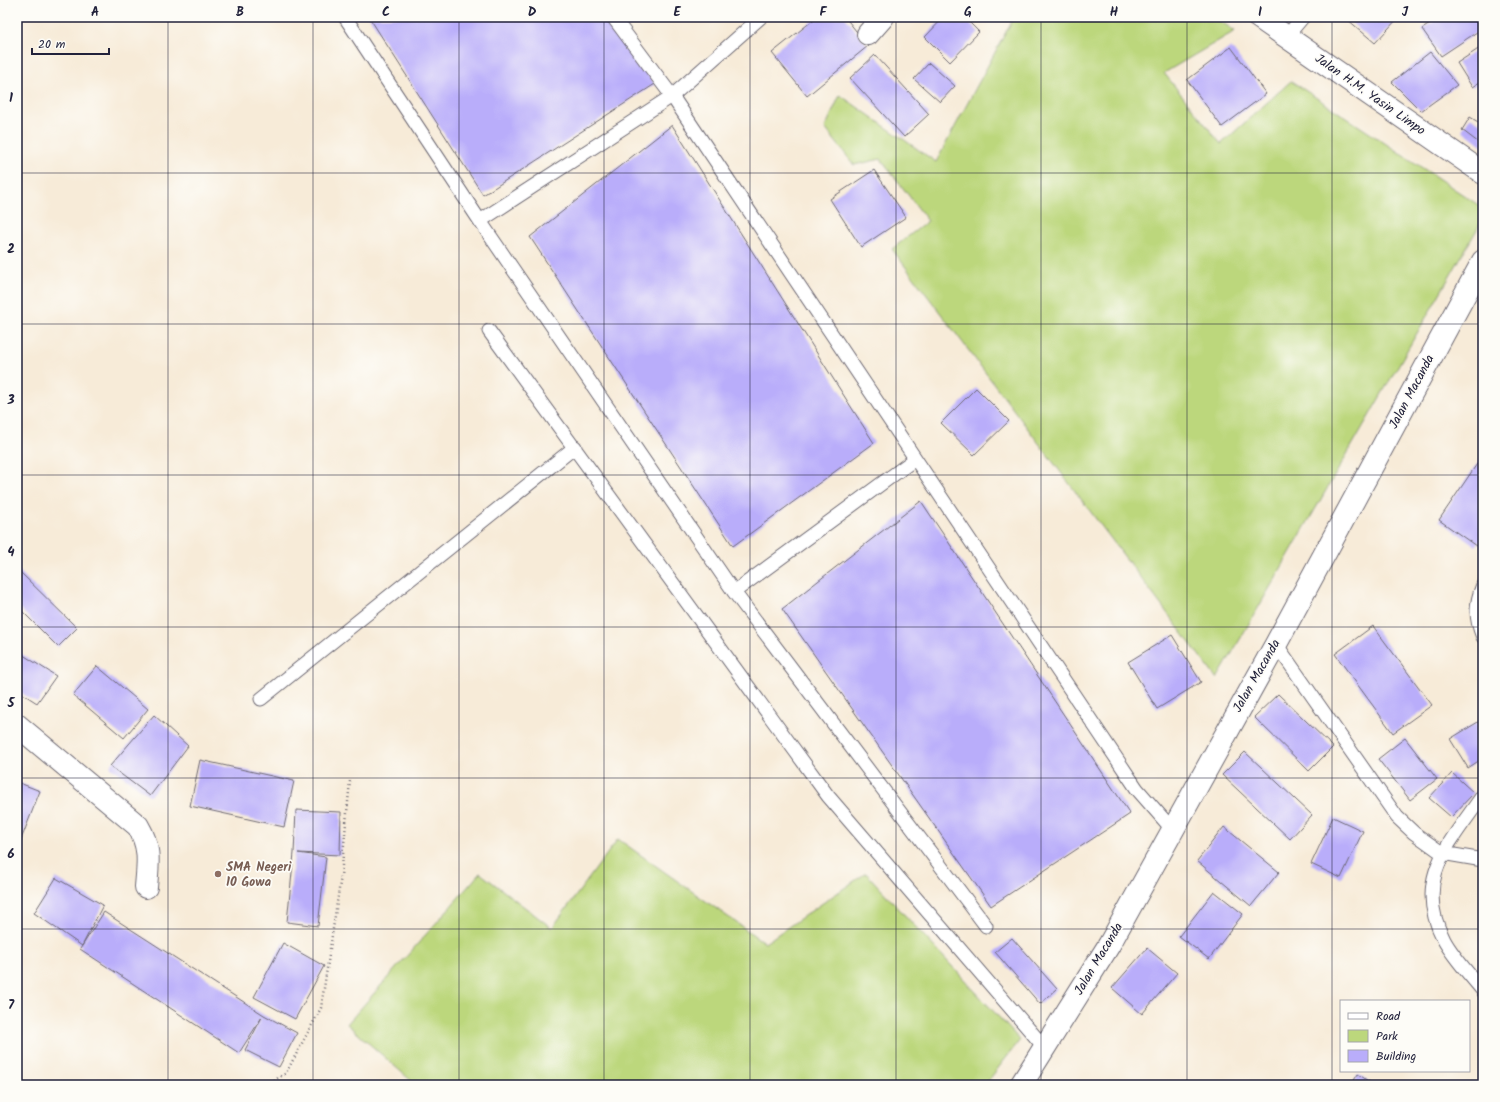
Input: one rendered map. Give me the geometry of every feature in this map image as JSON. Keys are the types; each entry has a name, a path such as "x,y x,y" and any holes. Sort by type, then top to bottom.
{"street":[{"path":"868,34 883,17"},
{"name":"Jalan H.M. Yasin Limpo","path":"1261,18 1286,37 1483,173"},
{"name":"Jalan Macanda","path":"1021,1085 1109,945 1276,644 1483,262"},
{"path":"17,725 138,826 146,839 148,850 146,887"}],"lane":[{"path":"345,17 480,220 734,592 986,926"},
{"path":"614,17 672,96 1137,789 1172,829"},
{"path":"480,220 672,96 761,17"},
{"path":"1286,37 1303,17"},
{"path":"489,331 828,796 1045,1048"},
{"path":"261,699 575,447"},
{"path":"734,592 915,459"},
{"path":"1483,585 1476,609 1478,624 1483,637"},
{"path":"1276,644 1397,817 1414,833 1442,853 1483,860"},
{"path":"1483,795 1442,853 1434,872 1432,894 1434,915 1444,941 1483,991"}],"path":[{"path":"267,1085 286,1073 321,1008 341,876 350,781"}],"green space":[{"path":"1014,17 1214,17 1235,31 1164,73 1221,144 1291,81 1483,208 1483,219 1217,679 892,249 928,221 881,159 854,165 825,128 840,95 936,162"},
{"path":"618,839 765,943 866,873 1020,1040 985,1085 643,1085 636,1080 627,1085 416,1085 347,1024 480,873 552,928"}],"building":[{"path":"369,17 607,17 655,84 483,195"},
{"path":"817,17 845,17 868,46 807,96 772,53"},
{"path":"944,17 964,17 979,32 950,62 925,37"},
{"path":"1349,17 1399,17 1375,43 1347,19"},
{"path":"1441,17 1483,17 1483,28 1441,56 1422,29"},
{"path":"1483,46 1483,80 1472,87 1457,63"},
{"path":"1231,47 1266,94 1222,127 1187,80"},
{"path":"1430,52 1457,85 1421,111 1392,82"},
{"path":"875,55 929,114 904,137 850,78"},
{"path":"929,63 955,86 940,102 914,79"},
{"path":"1470,117 1483,125 1481,134 1483,131 1483,146 1462,130"},
{"path":"672,125 874,443 733,546 530,237"},
{"path":"874,170 906,217 861,247 830,199"},
{"path":"976,388 1009,421 974,455 941,423"},
{"path":"1483,455 1483,537 1476,546 1439,520"},
{"path":"921,501 1130,814 991,906 782,609"},
{"path":"17,569 77,628 58,647 17,606"},
{"path":"1373,626 1432,705 1393,733 1335,654"},
{"path":"1172,635 1201,682 1157,709 1128,662"},
{"path":"17,651 56,676 37,703 17,690"},
{"path":"97,666 148,709 124,738 73,695"},
{"path":"1278,694 1333,747 1309,771 1254,717"},
{"path":"154,715 188,746 150,796 110,766"},
{"path":"1483,719 1483,758 1468,768 1450,739"},
{"path":"1405,738 1437,779 1410,800 1378,759"},
{"path":"1245,752 1312,815 1290,839 1222,775"},
{"path":"200,760 294,781 284,827 190,806"},
{"path":"1452,773 1474,793 1451,817 1429,798"},
{"path":"17,782 40,791 17,850"},
{"path":"296,810 341,812 340,855 298,853 326,857 318,926 287,922 294,853"},
{"path":"1333,817 1363,831 1341,878 1311,864"},
{"path":"1224,827 1279,872 1251,906 1197,861"},
{"path":"56,878 103,905 82,946 34,913"},
{"path":"1214,891 1243,914 1209,959 1179,936"},
{"path":"104,912 264,1015 297,1033 279,1067 245,1050 262,1017 239,1053 80,949"},
{"path":"1012,938 1057,989 1040,1004 995,952"},
{"path":"283,943 324,966 295,1019 254,997"},
{"path":"1147,948 1177,973 1142,1014 1112,988"},
{"path":"1358,1074 1374,1085 1351,1085"}],"place":[{"name":"SMA Negeri 10 Gowa","path":"218,874"}]}
